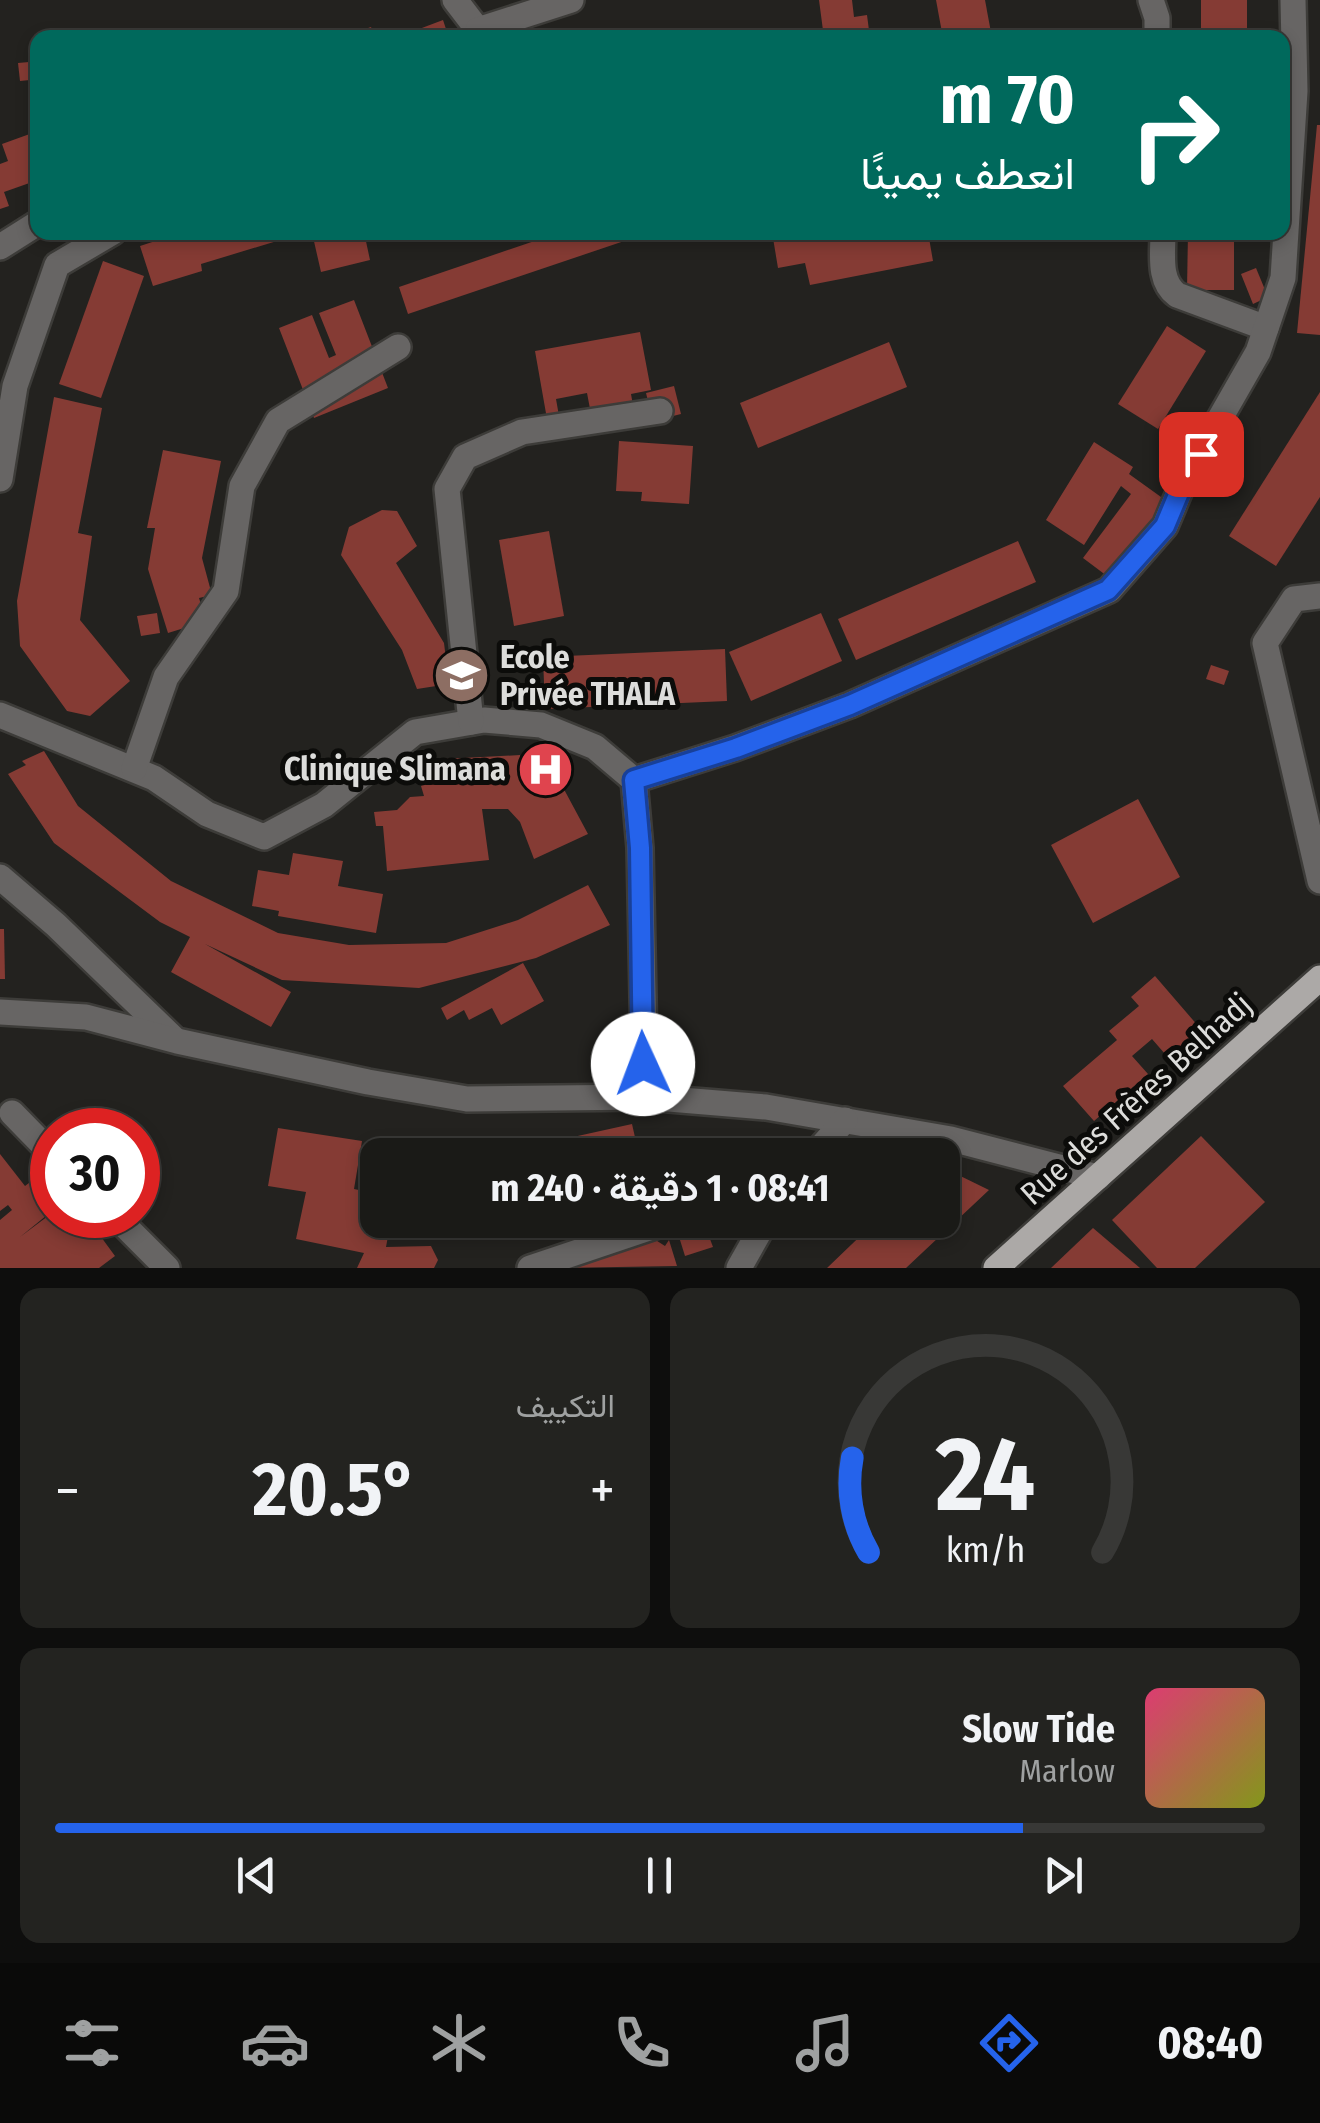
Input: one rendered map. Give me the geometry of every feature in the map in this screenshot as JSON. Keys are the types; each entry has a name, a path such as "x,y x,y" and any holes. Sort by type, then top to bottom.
{"main road":[{"name":"Rue des Frères Belhadj","path":"996,1268 1320,978"}],"street":[{"path":"455,0 477,30"},
{"path":"491,30 571,0"},
{"path":"1151,0 1157,30"},
{"path":"1290,200 1295,91 1293,0"},
{"path":"0,247 30,227"},
{"path":"0,479 15,386 56,265 99,240"},
{"path":"1163,240 1168,289 1177,296 1266,328"},
{"path":"634,780 736,748 850,705 1108,590 1165,526 1183,483 1258,352 1283,278 1286,240"},
{"path":"134,769 166,677 226,591 242,486 278,421 398,346"},
{"path":"471,722 447,489 464,457 522,432 660,411"},
{"path":"1320,596 1294,600 1265,643 1320,881"},
{"path":"0,716 154,778 207,814 264,837 324,805 415,732 484,720 541,725 596,747 634,780 640,848 644,1097"},
{"path":"0,877 177,1041"},
{"path":"0,1012 86,1017 368,1082 467,1098 644,1097 766,1108 950,1139 1098,1176"},
{"path":"12,1113 30,1131"},
{"path":"829,1138 845,1120"},
{"path":"137,1238 166,1268"},
{"path":"530,1268 619,1238"},
{"path":"740,1268 756,1238"}],"building":[{"path":"819,0 852,0 854,17 867,15 869,30 823,30"},
{"path":"936,0 985,0 991,30 942,30"},
{"path":"1201,0 1247,0 1247,30 1201,30"},
{"path":"443,20 446,30 417,30"},
{"path":"29,62 30,80 20,81 18,63"},
{"path":"1320,125 1320,335 1297,333"},
{"path":"30,134 30,183 4,192 9,206 0,209 0,164 8,161 2,144"},
{"path":"158,240 280,240 201,264 202,271 153,286 140,246"},
{"path":"314,240 366,240 370,260 321,272"},
{"path":"537,240 627,240 408,314 399,287"},
{"path":"773,240 929,240 933,261 810,285 805,263 778,268"},
{"path":"1188,240 1234,240 1234,290 1187,290"},
{"path":"103,261 144,276 101,398 59,384"},
{"path":"1256,268 1268,297 1253,304 1241,274"},
{"path":"354,300 388,388 314,418 279,328 312,315 329,358 336,355 319,313"},
{"path":"1167,326 1206,351 1158,429 1118,404"},
{"path":"640,332 651,390 631,394 636,422 594,430 587,393 556,399 559,416 547,419 535,351"},
{"path":"889,342 907,387 758,448 740,403"},
{"path":"674,386 681,414 653,421 646,393"},
{"path":"1320,392 1320,497 1276,566 1229,536"},
{"path":"54,397 102,408 78,533 92,536 80,620 130,681 90,716 67,711 20,646 17,601"},
{"path":"619,441 693,446 689,504 641,501 642,492 616,491"},
{"path":"1094,442 1133,467 1129,474 1168,502 1111,579 1083,558 1131,494 1121,486 1084,545 1046,520"},
{"path":"163,450 221,461 202,558 212,595 199,598 204,614 194,625 168,633 148,569 155,528 147,528"},
{"path":"382,510 397,511 417,546 396,563 444,643 449,684 417,689 402,650 341,555 349,527"},
{"path":"549,531 564,616 514,626 499,540"},
{"path":"1018,541 1036,582 856,660 838,619"},
{"path":"157,613 160,633 141,636 137,616"},
{"path":"821,613 842,661 751,701 729,652"},
{"path":"725,649 727,701 545,709 543,657"},
{"path":"1211,665 1229,671 1224,685 1206,679"},
{"path":"44,751 78,806 171,881 278,933 349,945 446,943 518,920 588,885 610,925 536,958 419,988 282,980 205,944 291,992 271,1027 171,972 190,937 160,922 54,843 8,774 26,765 22,761"},
{"path":"520,755 521,767 559,780 588,834 534,859 520,822 508,809 482,809 489,860 387,871 383,826 376,826 374,812 397,810 410,797 424,796 421,786 439,768 446,769 444,759"},
{"path":"1138,799 1180,877 1093,923 1051,845"},
{"path":"293,853 343,861 338,886 383,894 376,933 278,916 279,911 252,906 258,870 289,875"},
{"path":"0,929 4,929 5,979 0,979"},
{"path":"523,963 544,1001 501,1025 492,1008 469,1020 464,1010 447,1020 441,1008"},
{"path":"1155,976 1205,1034 1172,1062 1152,1039 1132,1056 1148,1074 1094,1121 1063,1086 1117,1040 1109,1031 1139,1006 1131,997"},
{"path":"632,1124 635,1138 569,1138"},
{"path":"278,1128 360,1141 354,1189 360,1190 360,1238 388,1238 386,1247 431,1246 438,1260 434,1268 357,1268 364,1253 296,1239 306,1192 268,1186"},
{"path":"1201,1136 1265,1202 1195,1268 1157,1268 1112,1220"},
{"path":"0,1154 25,1186 30,1182 30,1229 20,1237 30,1230 30,1238 102,1238 115,1256 99,1268 0,1268 0,1220 12,1210 8,1205 0,1211"},
{"path":"960,1176 989,1190 960,1217"},
{"path":"1093,1228 1140,1268 1051,1268"},
{"path":"710,1238 713,1247 685,1256 680,1240"},
{"path":"858,1238 938,1238 906,1268 827,1268"},
{"path":"654,1239 665,1246 669,1240 677,1266 559,1268"}],"place":[{"name":"Ecole Privée THALA","path":"461,675"},
{"name":"Clinique Slimana","path":"545,769"}],"route":[{"path":"643,1064 640,848 634,780 736,748 850,705 1108,590 1165,526 1183,483 1201,454"}]}
